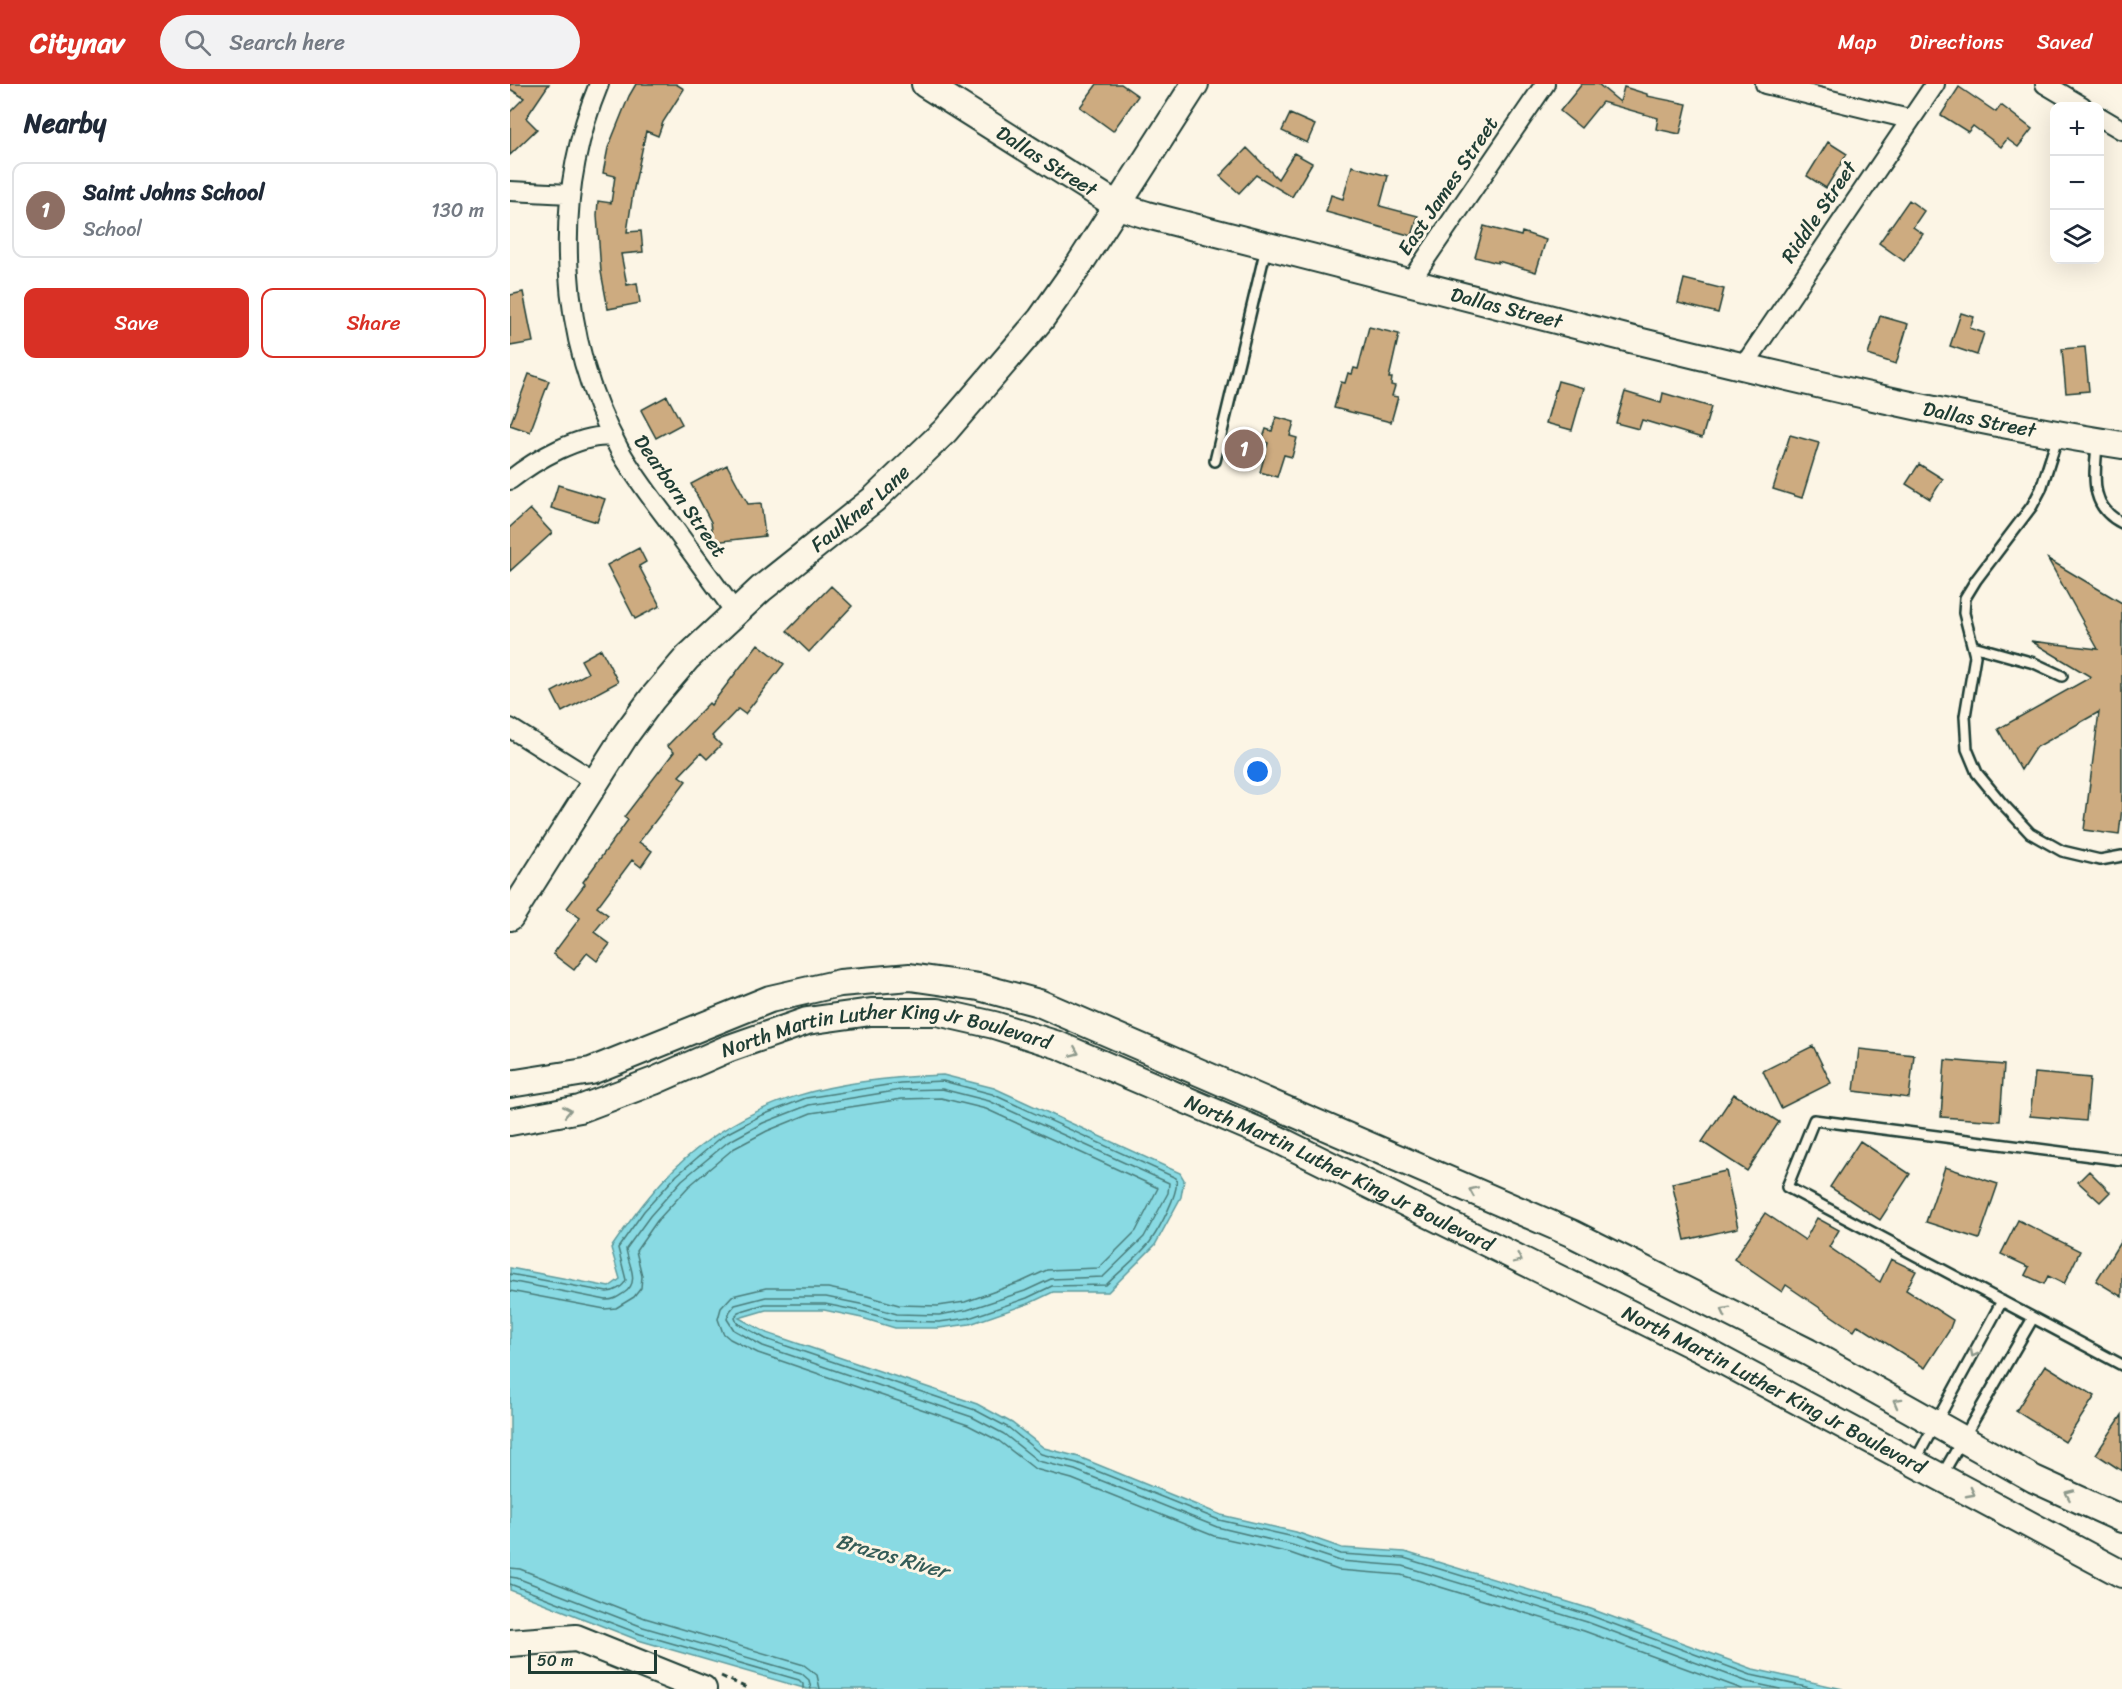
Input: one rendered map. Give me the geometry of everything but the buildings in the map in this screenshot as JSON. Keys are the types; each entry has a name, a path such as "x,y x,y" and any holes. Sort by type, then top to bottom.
{"main road":[{"name":"Dallas Street","path":"925,84 1118,206 1409,283 1743,367 1952,415 2110,443"},
{"name":"Faulkner Lane","path":"510,917 626,734 687,658 761,589 874,499 945,431 1041,319 1118,206 1195,84"},
{"name":"North Martin Luther King Jr Boulevard","path":"510,1084 591,1071 770,999 840,983 910,976 980,987 1040,1003 1571,1233 1808,1353 2034,1479 2122,1518"},
{"name":"North Martin Luther King Jr Boulevard","path":"510,1122 580,1109 654,1081 727,1049 807,1021 871,1012 937,1012 994,1025 1058,1045 1276,1139 1701,1349 2122,1574"},
{"path":"510,1643 576,1638 703,1689"}],"street":[{"name":"Dearborn Street","path":"599,84 583,132 570,194 568,272 573,317 582,353 595,395 613,436 639,481 735,612"},
{"name":"East James Street","path":"1409,283 1545,84"},
{"path":"1765,84 1909,119"},
{"name":"Riddle Street","path":"1743,367 1909,119 1935,84"},
{"path":"2045,84 2075,102"},
{"path":"2104,119 2122,130"},
{"path":"510,191 570,194"},
{"path":"510,480 563,448 601,435 613,436"},
{"path":"510,728 596,782"}],"lane":[{"path":"1215,461 1266,246"},
{"path":"2058,435 2037,498 1965,598 1964,613 1976,656 1965,716 1966,749 1977,773 2031,833 2062,851 2100,860 2122,856"},
{"path":"2110,443 2095,473 2097,496 2104,509 2122,523"},
{"path":"1973,646 2034,663 2062,676"},
{"path":"2122,1160 1814,1120 1787,1187 2122,1365"},
{"path":"1914,1463 2002,1301"},
{"path":"1941,1477 2033,1318"}],"water":[{"name":"Brazos River","path":"943,1075 994,1088 1180,1173 1184,1180 1181,1197 1155,1245 1108,1292 1053,1292 1030,1303 970,1324 939,1328 895,1328 824,1310 766,1310 739,1318 767,1333 977,1404 1012,1423 1044,1448 1079,1457 1221,1515 1296,1532 1342,1548 1405,1552 1591,1609 1753,1669 1843,1689 807,1689 638,1640 510,1590 510,1268 609,1287 620,1279 611,1248 641,1207 674,1169 734,1123 766,1107 799,1095 833,1087 868,1081"}],"place":[{"name":"Saint Johns School","path":"1244,449"}]}
